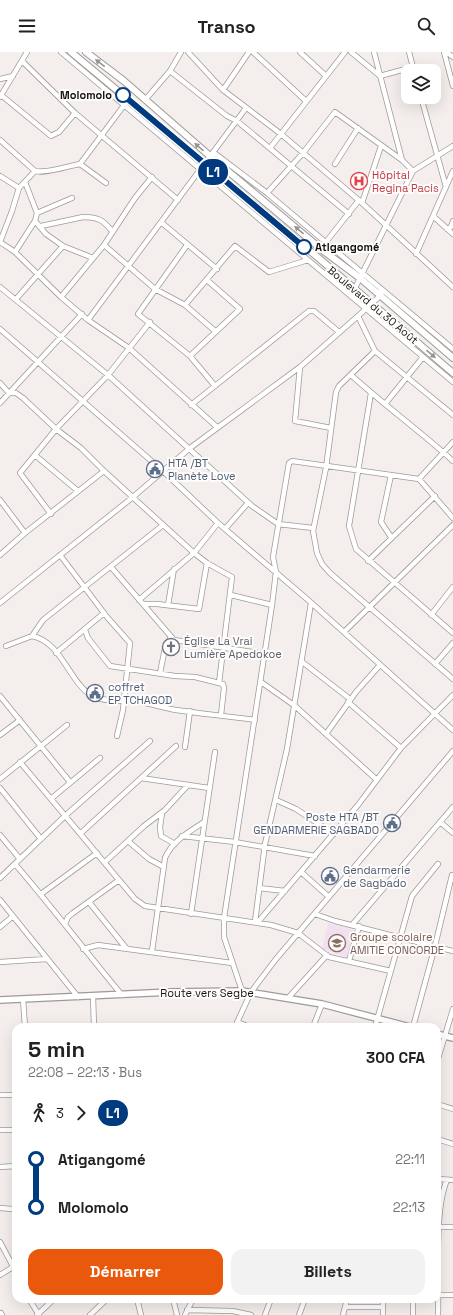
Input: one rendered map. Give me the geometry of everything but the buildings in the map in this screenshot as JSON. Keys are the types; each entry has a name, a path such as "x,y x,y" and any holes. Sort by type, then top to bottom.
{"highway":[{"name":"Boulevard du 30 Août","path":"71,52 202,167 315,255 354,290 453,373"},
{"name":"Boulevard du 30 Août","path":"86,52 212,154 321,249 361,276 453,358"}],"main road":[{"name":"Route vers Segbe","path":"0,1000 242,991 289,997 397,1023"},
{"path":"441,1035 453,1038"}],"street":[{"path":"27,52 0,96 51,136 58,132 75,114"},
{"path":"61,52 202,167 308,260 453,382"},
{"path":"145,100 170,70 181,52"},
{"path":"188,52 223,90 281,134 360,202 453,287"},
{"path":"223,90 249,52"},
{"path":"253,52 306,101"},
{"path":"300,52 326,76"},
{"path":"270,148 345,52"},
{"path":"351,52 380,76"},
{"path":"374,52 402,160"},
{"path":"409,52 412,64"},
{"path":"445,52 453,57"},
{"path":"445,52 453,86"},
{"path":"22,61 75,114 178,200"},
{"path":"170,70 227,116 237,121 349,214"},
{"path":"380,76 401,72"},
{"path":"0,79 13,76"},
{"path":"0,140 35,171 42,173 80,164 125,104"},
{"path":"423,104 446,187"},
{"path":"88,320 162,224 246,108"},
{"path":"267,193 303,153 334,113 337,112 381,146 402,160 413,171"},
{"path":"335,164 358,128"},
{"path":"326,242 360,202 381,146"},
{"path":"354,290 387,227 413,171 453,146"},
{"path":"212,154 267,193 326,242 361,276"},
{"path":"80,164 106,183"},
{"path":"35,171 19,188 0,242 14,252 61,297 88,320 129,348 217,427"},
{"path":"416,254 446,187 451,180 453,171"},
{"path":"0,176 19,188"},
{"path":"61,297 104,245 152,177"},
{"path":"14,252 35,221 37,213 25,182"},
{"path":"37,213 72,198"},
{"path":"41,226 83,216 102,220 112,232"},
{"path":"433,216 453,234"},
{"path":"35,221 41,226 46,234 63,246 93,258"},
{"path":"447,229 451,226 453,221"},
{"path":"162,224 217,268"},
{"path":"104,245 155,289 185,305 215,331"},
{"path":"16,299 36,274 63,246"},
{"path":"188,246 138,314 150,322 190,356 215,386"},
{"path":"185,305 235,246 269,272 308,260"},
{"path":"190,356 240,309 207,280"},
{"path":"0,287 16,299 61,339 108,375 190,448 248,503 278,524 313,528"},
{"path":"0,603 132,497 190,448 300,367 366,309 380,293 453,349"},
{"path":"191,405 310,311 314,311 339,332"},
{"path":"0,403 61,339 82,314"},
{"path":"358,316 375,351 453,415"},
{"path":"51,514 20,473 36,456 56,429 108,375 150,322"},
{"path":"0,329 163,471 218,523 276,574 312,603 453,730"},
{"path":"375,351 337,390 326,466 313,528 314,541 322,564 370,608 453,679"},
{"path":"385,404 423,357"},
{"path":"300,367 294,421 331,428"},
{"path":"351,375 371,393 408,421 453,461"},
{"path":"0,383 9,393 16,393 23,398 56,429 81,448 194,553 207,563 232,577 219,683"},
{"path":"371,393 349,528 355,546 368,561 453,633"},
{"path":"419,479 453,442"},
{"path":"36,456 78,491"},
{"path":"242,991 224,937 224,918 272,605 276,574 273,557 289,463 292,462 326,466 419,479 453,518"},
{"path":"0,555 24,533 51,514 104,471"},
{"path":"391,475 381,523 391,537"},
{"path":"368,561 391,537 435,496"},
{"path":"0,500 24,533"},
{"path":"225,529 248,503"},
{"path":"141,602 174,569 194,553 218,523"},
{"path":"6,646 32,636 43,620 163,524"},
{"path":"344,632 395,584 453,525"},
{"path":"60,555 104,613 130,642 128,668 125,679 124,702 117,736"},
{"path":"141,602 200,609 207,563"},
{"path":"111,567 171,637 176,640 265,654"},
{"path":"168,605 174,569"},
{"path":"431,614 453,587"},
{"path":"231,595 272,605"},
{"path":"256,922 265,848 295,706 301,661 312,603"},
{"path":"56,653 104,613"},
{"path":"85,630 107,664 175,676 195,677 222,684 224,688 221,715"},
{"path":"32,636 41,639 56,653 81,686 91,696 124,702 138,702 172,710 255,720"},
{"path":"160,673 165,648 171,637"},
{"path":"435,664 453,643"},
{"path":"301,661 349,701 401,748"},
{"path":"326,734 349,701 380,665"},
{"path":"261,682 295,706 377,780"},
{"path":"256,922 334,834 401,748 453,695"},
{"path":"0,696 70,782"},
{"path":"185,747 190,711"},
{"path":"0,735 20,720"},
{"path":"0,779 67,725"},
{"path":"0,878 66,815 150,741"},
{"path":"81,833 176,746"},
{"path":"237,1023 251,992 298,933 453,751"},
{"path":"191,914 201,838 215,752"},
{"path":"52,798 100,758"},
{"path":"20,762 52,798 140,904 156,909 256,922 298,933 327,955 392,970"},
{"path":"141,778 209,788"},
{"path":"105,862 144,826 162,813 188,785"},
{"path":"0,788 41,839"},
{"path":"276,800 296,809 334,834"},
{"path":"352,925 453,807"},
{"path":"162,813 160,827 161,836 175,844"},
{"path":"152,951 162,866 167,852 182,836 204,822"},
{"path":"440,822 453,833"},
{"path":"0,835 20,859"},
{"path":"182,836 235,842 315,856"},
{"path":"128,841 150,860 162,866"},
{"path":"41,894 98,853"},
{"path":"16,864 65,924 83,949 122,995"},
{"path":"376,1023 413,893 438,864"},
{"path":"301,872 329,897"},
{"path":"413,1023 435,946 452,875"},
{"path":"65,924 68,917 119,880"},
{"path":"259,888 285,891"},
{"path":"0,900 12,917 78,997"},
{"path":"89,902 126,948"},
{"path":"315,914 330,920 359,926 453,951"},
{"path":"0,927 12,917"},
{"path":"348,961 359,926"},
{"path":"83,949 98,945 152,951 232,963"},
{"path":"289,997 327,955"},
{"path":"0,962 47,959"},
{"path":"92,996 94,1023"},
{"path":"23,999 25,1023"},
{"path":"315,1023 322,1004"},
{"path":"441,1049 453,1009"},
{"path":"0,1095 12,1095"},
{"path":"441,1105 453,1109"},
{"path":"0,1130 12,1130"},
{"path":"441,1140 453,1144"},
{"path":"0,1167 12,1166"},
{"path":"441,1179 453,1180"},
{"path":"441,1208 443,1189 446,1180"},
{"path":"0,1208 12,1209"},
{"path":"441,1227 453,1227"},
{"path":"0,1242 12,1261"},
{"path":"0,1275 12,1268"},
{"path":"441,1295 453,1296"},
{"path":"31,1303 38,1314 50,1303"},
{"path":"90,1315 101,1303"},
{"path":"138,1303 140,1314"},
{"path":"175,1303 177,1315"},
{"path":"191,1303 186,1313 233,1311 251,1315"},
{"path":"265,1315 270,1303"},
{"path":"299,1315 304,1303"},
{"path":"343,1315 346,1303"},
{"path":"383,1303 383,1315"},
{"path":"412,1315 413,1303"},
{"path":"438,1303 438,1315"},
{"path":"345,1307 383,1307"}],"shaded area":[{"name":"Groupe scolaire AMITIE CONCORDE","path":"328,923 354,930 347,957 322,949"}],"bus line":[{"name":"L1","path":"123,95 304,247"}],"place":[{"name":"Molomolo","path":"123,95"},
{"name":"Hôpital Regina Pacis","path":"359,181"},
{"name":"Atigangomé","path":"304,247"},
{"name":"HTA /BT Planète Love","path":"155,469"},
{"name":"Église La Vrai Lumière Apedokoe","path":"171,647"},
{"name":"coffret EP TCHAGOD","path":"95,693"},
{"name":"Poste HTA /BT GENDARMERIE SAGBADO","path":"392,823"},
{"name":"Gendarmerie de Sagbado","path":"330,876"},
{"name":"Groupe scolaire AMITIE CONCORDE","path":"337,943"}]}
